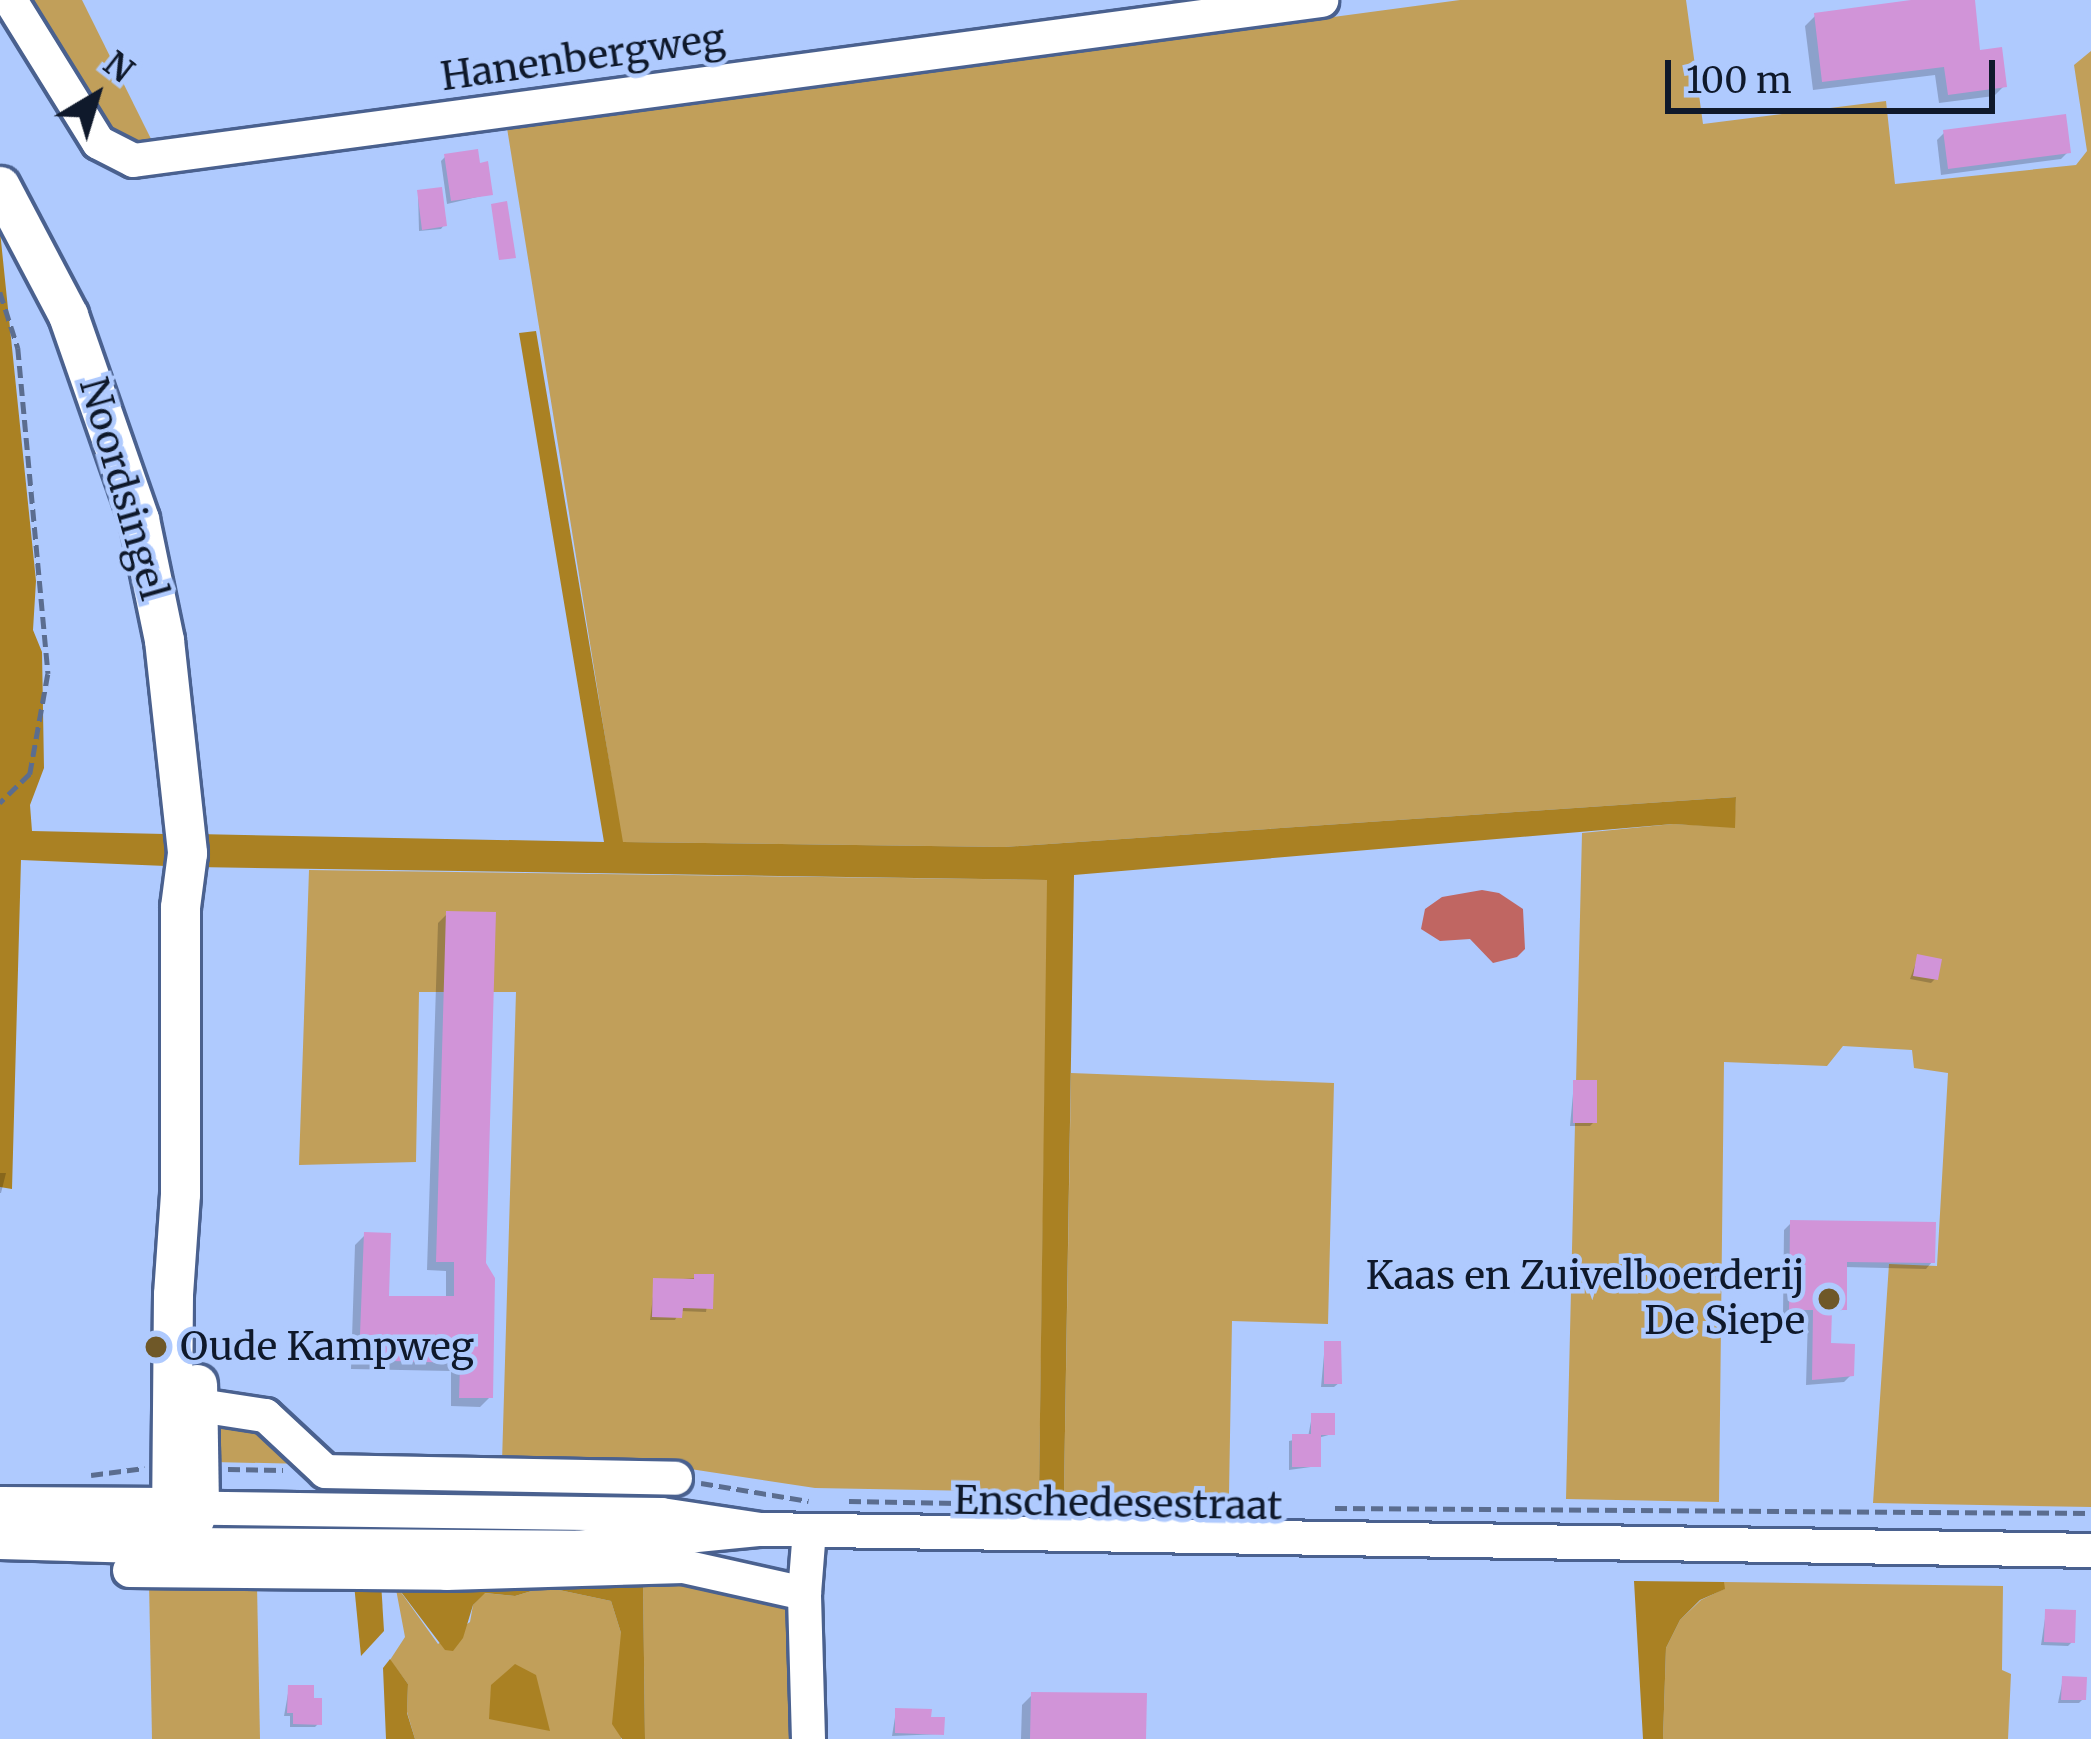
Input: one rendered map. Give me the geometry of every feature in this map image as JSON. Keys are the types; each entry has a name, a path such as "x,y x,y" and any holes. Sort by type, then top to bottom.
{"main road":[{"name":"Noordsingel","path":"0,186 68,315 139,519 164,640 187,853 180,907 185,1519"},
{"name":"Enschedesestraat","path":"0,1506 185,1519"},
{"name":"Enschedesestraat","path":"0,1539 185,1519"}],"street":[{"name":"Hanenbergweg","path":"10,0 98,142 133,160 1322,0"},
{"path":"184,1401 265,1415 325,1471 675,1478"},
{"path":"808,1739 804,1593 809,1515"},
{"name":"Enschedesestraat","path":"185,1519 576,1547 760,1529 809,1515 2091,1550"},
{"path":"129,1570 446,1573 682,1566 804,1593"}],"path":[{"path":"0,292 18,348 49,674 31,774 0,803"},
{"path":"675,1478 809,1515"},
{"name":"Enschedesestraat","path":"830,1501 974,1504"},
{"name":"Enschedesestraat","path":"1334,1508 2091,1513"}],"shaded area":[{"path":"26,0 82,0 156,149 115,143"},
{"path":"1460,0 1686,0 1703,124 1886,101 1895,184 2076,165 2087,151 2074,65 2091,51 2091,1507 1873,1503 1889,1264 1937,1266 1948,1073 1914,1068 1912,1050 1843,1046 1827,1066 1724,1062 1719,1502 1566,1499 1582,833 1673,824 1734,827 1736,797 1004,847 622,842 507,128"},
{"path":"0,231 36,581 33,630 42,652 44,768 30,805 32,831 165,834 166,866 21,860 12,1189 0,1187"},
{"path":"536,331 623,842 1004,847 1736,797 1735,828 1673,824 1074,875 1064,1492 1039,1492 1047,880 196,867 196,834 604,842 519,333"},
{"path":"309,870 1048,880 1039,1492 815,1488 651,1463 502,1462 516,992 419,992 416,1162 299,1165"},
{"path":"1482,890 1499,893 1523,909 1525,949 1517,957 1493,963 1470,939 1440,941 1421,929 1425,909 1442,897"},
{"path":"1071,1073 1334,1083 1328,1324 1232,1321 1229,1494 1064,1492"},
{"path":"248,1418 307,1464 213,1462 207,1441 219,1421"},
{"path":"643,1579 739,1587 798,1611 795,1739 645,1739"},
{"path":"643,1579 645,1739 622,1739 612,1724 621,1633 611,1601 545,1587 515,1596 485,1593 473,1605 463,1638 453,1651 445,1650 395,1584"},
{"path":"1634,1581 1724,1582 1725,1589 1700,1600 1680,1620 1666,1648 1663,1739 1643,1739"},
{"path":"149,1582 257,1585 260,1739 152,1739"},
{"path":"381,1582 384,1631 361,1656 354,1584"},
{"path":"1724,1582 2003,1586 2002,1670 2011,1674 2008,1739 1663,1739 1666,1648 1680,1620 1701,1600 1724,1589"},
{"path":"395,1584 438,1644 470,1622 473,1605 484,1593 515,1596 545,1587 611,1601 621,1633 621,1739 415,1739 407,1712 408,1684 390,1660 405,1637"},
{"path":"390,1659 408,1684 407,1713 415,1739 386,1739 383,1668"},
{"path":"515,1664 536,1675 550,1731 489,1719 491,1685"}],"building":[{"path":"1911,0 1975,0 1980,50 2002,47 2007,87 1948,95 1944,67 1822,82 1814,13"},
{"path":"2066,114 2071,153 1948,169 1943,130"},
{"path":"478,149 480,163 488,161 493,195 451,201 444,154"},
{"path":"442,187 447,226 422,230 417,190"},
{"path":"507,201 516,258 499,260 491,204"},
{"path":"446,911 496,912 486,1263 495,1278 493,1398 459,1398 460,1363 359,1360 364,1232 391,1233 389,1296 454,1296 454,1262 436,1262"},
{"path":"1917,954 1942,959 1938,980 1913,976"},
{"path":"1573,1080 1597,1080 1597,1123 1573,1123"},
{"path":"1790,1220 1936,1222 1935,1263 1847,1262 1847,1310 1832,1310 1831,1343 1855,1344 1854,1376 1812,1380 1813,1310 1789,1310"},
{"path":"694,1274 714,1274 713,1309 683,1308 682,1318 652,1317 653,1278 694,1279"},
{"path":"1324,1341 1341,1341 1342,1384 1324,1384"},
{"path":"1311,1413 1335,1413 1335,1435 1321,1435 1321,1467 1292,1467 1292,1434 1311,1434"},
{"path":"2045,1609 2076,1610 2075,1643 2044,1642"},
{"path":"2062,1676 2087,1677 2086,1700 2061,1700"},
{"path":"288,1685 314,1685 314,1698 322,1698 322,1725 293,1724 293,1713 287,1713"},
{"path":"1031,1692 1147,1693 1146,1739 1030,1739"},
{"path":"895,1708 932,1709 931,1717 945,1717 944,1735 895,1733"}],"place":[{"name":"Kaas en Zuivelboerderij De Siepe","path":"1829,1299"},
{"name":"Oude Kampweg","path":"156,1347"}]}
